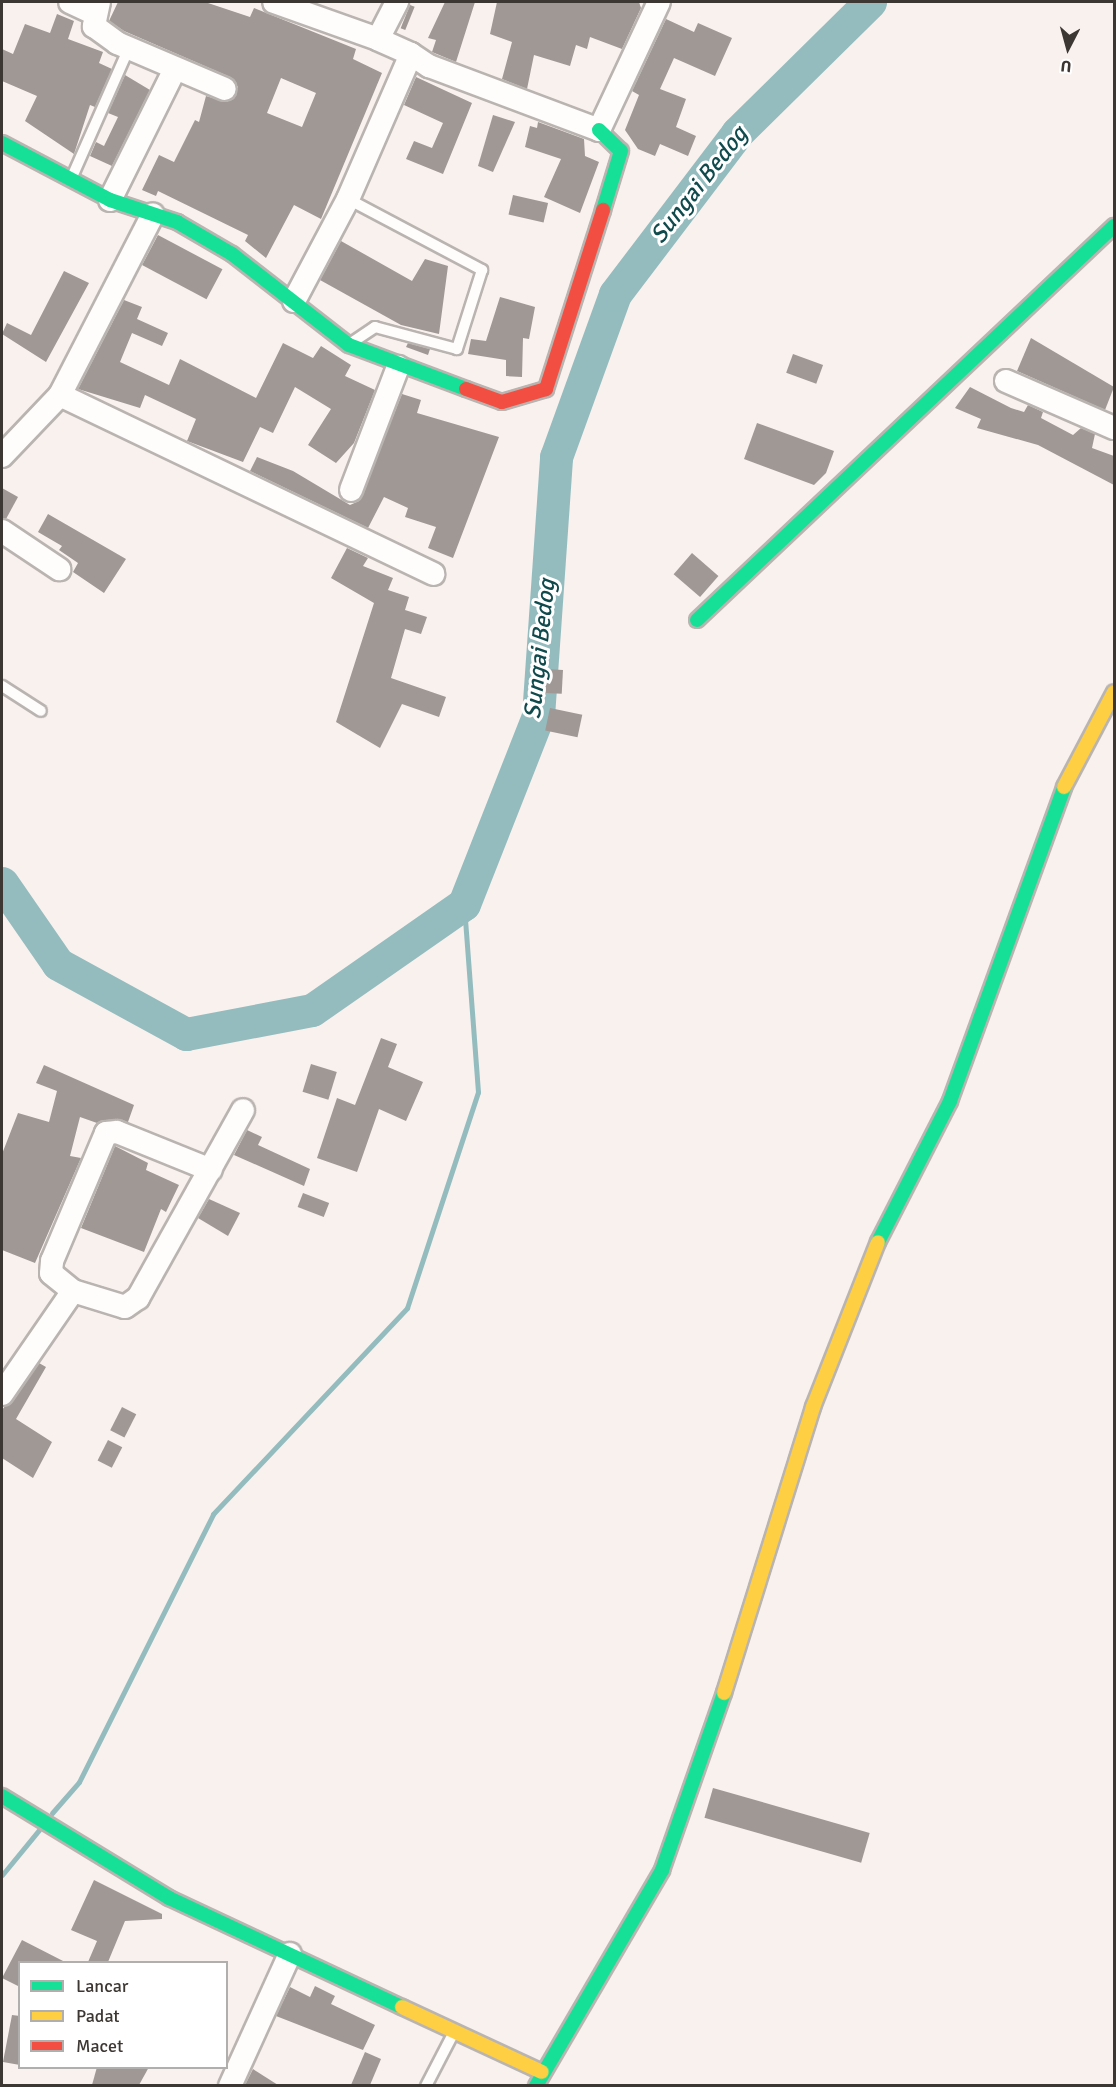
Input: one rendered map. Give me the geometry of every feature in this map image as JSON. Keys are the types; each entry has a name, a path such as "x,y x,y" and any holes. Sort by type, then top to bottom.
{"street":[{"path":"70,2 96,7 94,26 129,48 225,89"},
{"path":"2,143 110,200 153,214 232,254 350,345 398,367 502,402 546,389 621,151 599,130 378,39 274,2"},
{"path":"378,39 397,2"},
{"path":"599,130 659,2"},
{"path":"294,301 348,199 411,54"},
{"path":"110,200 175,69"},
{"path":"2,456 60,395 153,214"},
{"path":"697,620 1114,226"},
{"path":"351,490 398,367"},
{"path":"1006,381 1114,428"},
{"path":"60,395 433,574"},
{"path":"2,531 59,569"},
{"path":"536,2085 662,1870 699,1773 810,1418 864,1268 950,1101 1038,847 1074,763 1114,692"},
{"path":"211,1170 117,1132 106,1133 52,1261 51,1273 73,1291 125,1307 138,1298 211,1170 243,1110"},
{"path":"2,1394 73,1291"},
{"path":"2,1796 169,1898 542,2072"},
{"path":"230,2085 290,1954"}],"lane":[{"path":"71,180 129,48"},
{"path":"348,199 482,270 457,349 375,327 350,345"},
{"path":"2,686 41,711"},
{"path":"426,2085 455,2031"}],"building":[{"path":"118,2 205,2 250,17 254,8 356,49 353,59 382,73 321,219 294,205 266,258 245,241 248,235 158,191 156,196 142,190 159,155 174,162 195,120 199,122 206,96 227,102 238,87 230,77 124,31 109,21","holes":["281,78 316,93 302,127 267,113"]},
{"path":"445,2 475,2 456,62 432,52 436,40 428,38"},
{"path":"497,2 639,2 641,8 622,49 590,37 587,49 576,45 570,66 534,55 527,89 502,79 512,42 490,34"},
{"path":"410,5 415,7 405,30 401,28"},
{"path":"57,14 74,21 68,39 103,52 99,63 112,69 95,107 90,105 74,154 25,121 37,96 2,81 2,49 13,54 25,24 50,33"},
{"path":"666,19 694,32 698,23 732,38 715,76 674,58 660,89 686,99 676,127 696,136 688,156 660,144 655,156 638,149 625,130 639,95 632,91"},
{"path":"125,75 150,90 112,166 90,156 96,142 104,146 118,117 108,113"},
{"path":"416,77 472,103 443,174 406,159 414,141 432,148 443,123 404,105"},
{"path":"493,115 515,122 493,172 478,166"},
{"path":"538,122 584,139 585,156 599,162 580,213 544,197 561,159 525,147 530,126 537,128"},
{"path":"513,195 548,203 544,223 509,214"},
{"path":"158,235 222,269 206,299 142,265"},
{"path":"341,241 412,281 425,259 448,266 439,334 401,325 320,280"},
{"path":"64,271 89,283 46,362 2,334 7,323 31,335"},
{"path":"500,297 535,307 529,339 523,338 522,377 506,376 506,360 468,354 471,339 486,341"},
{"path":"124,300 142,307 137,319 168,333 162,346 132,333 120,362 169,385 180,359 256,398 283,343 313,358 321,346 351,365 345,376 375,390 354,443 336,463 308,445 331,409 295,387 273,433 260,427 243,462 187,441 196,419 145,395 140,408 78,389"},
{"path":"1031,338 1114,387 1105,410 1017,371"},
{"path":"408,343 430,349 428,355 406,347"},
{"path":"793,354 823,365 816,384 786,373"},
{"path":"970,387 1011,408 1024,412 1028,405 1043,412 1041,418 1073,435 1081,428 1095,434 1092,448 1114,456 1114,485 1038,445 977,428 981,419 955,408"},
{"path":"402,394 421,400 417,413 499,437 453,558 428,548 436,527 405,517 408,508 384,497 368,528 250,471 257,457 293,471 350,505 359,501"},
{"path":"757,423 834,451 826,473 814,485 744,459"},
{"path":"2,488 18,497 6,519 2,518"},
{"path":"48,514 126,559 104,593 73,572 78,563 59,550 62,546 38,532"},
{"path":"347,548 368,558 363,566 393,578 388,590 409,597 405,610 427,617 421,634 405,629 391,678 446,697 439,717 402,704 380,748 336,722 374,603 331,578"},
{"path":"692,553 718,576 700,597 674,574"},
{"path":"546,669 563,670 562,694 545,693"},
{"path":"550,708 582,715 577,737 545,730"},
{"path":"381,1038 397,1044 388,1067 423,1082 406,1121 379,1109 357,1172 317,1158 337,1098 355,1105"},
{"path":"311,1064 337,1072 328,1100 303,1092"},
{"path":"44,1065 134,1105 128,1122 97,1123 80,1117 70,1156 81,1158 35,1263 2,1250 2,1154 18,1113 49,1122 57,1091 36,1083"},
{"path":"247,1130 262,1137 258,1145 310,1169 304,1186 234,1155"},
{"path":"115,1146 148,1163 146,1170 179,1185 166,1212 161,1209 144,1252 81,1228"},
{"path":"303,1193 329,1203 324,1217 298,1207"},
{"path":"209,1199 240,1213 228,1236 198,1218"},
{"path":"39,1363 46,1367 16,1419 52,1442 33,1478 2,1458 2,1410"},
{"path":"122,1407 136,1414 124,1437 110,1430"},
{"path":"108,1440 122,1447 112,1468 98,1460"},
{"path":"713,1788 870,1833 861,1863 704,1818"},
{"path":"94,1880 162,1914 162,1919 125,1921 108,1961 88,1961 97,1941 71,1930"},
{"path":"22,1940 63,1961 18,1961 18,1986 2,1978"},
{"path":"315,1986 335,1996 331,2004 375,2025 363,2050 276,2016 290,1987 310,1997"},
{"path":"12,2015 18,2016 18,2065 3,2062"},
{"path":"365,2052 381,2059 370,2085 351,2085"},
{"path":"96,2069 148,2069 139,2085 92,2085"},
{"path":"253,2069 278,2085 245,2085"}],"waterway":[{"name":"Sungai Bedog","path":"2,883 58,964 186,1034 312,1010 464,904 538,716 556,457 615,294 737,133 870,2"},
{"path":"52,1813 79,1782 213,1514 407,1308 478,1092 464,904"},
{"path":"2,1875 39,1830"}],"traffic: fast":[{"path":"599,130 621,151 603,210"},
{"path":"2,143 110,200 177,222 232,254 349,345 466,389"},
{"path":"697,620 1114,226"},
{"path":"878,1242 950,1101 1064,787"},
{"path":"536,2086 662,1870 724,1693"},
{"path":"2,1796 169,1898 402,2007"}],"traffic: slow":[{"path":"1064,787 1114,692"},
{"path":"724,1693 813,1407 878,1242"},
{"path":"402,2007 542,2072"}],"traffic: jam":[{"path":"466,389 502,402 546,389 603,210"}]}
